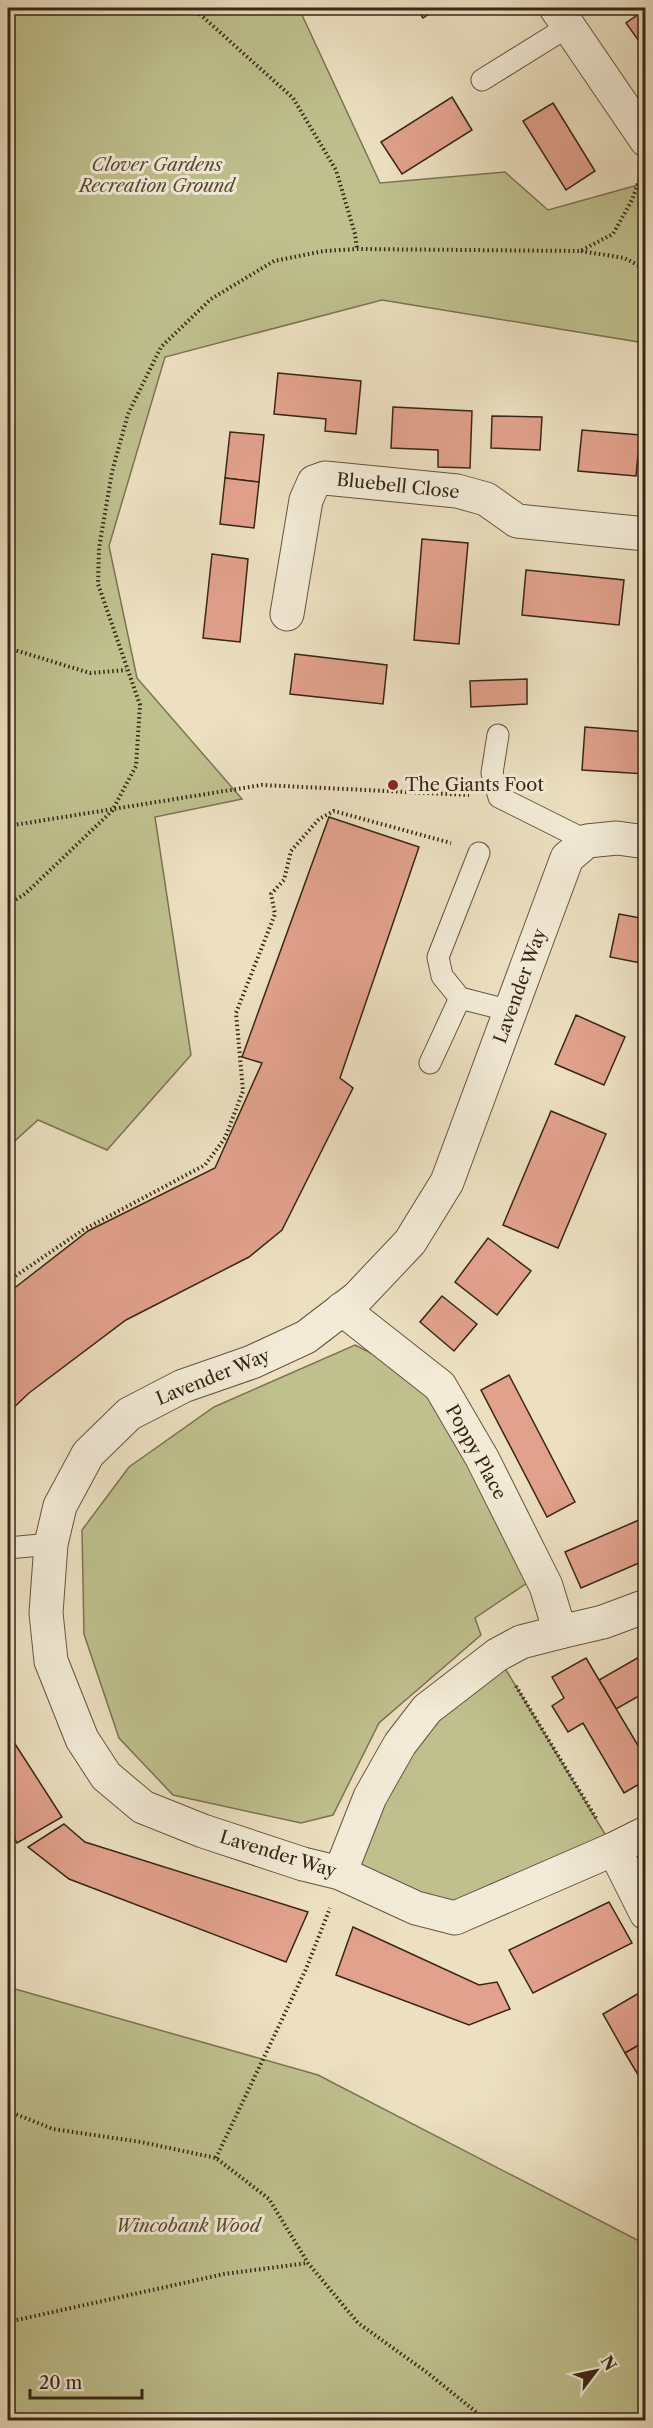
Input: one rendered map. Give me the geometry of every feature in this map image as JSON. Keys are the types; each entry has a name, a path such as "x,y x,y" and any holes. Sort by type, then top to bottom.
{"street":[{"path":"562,17 644,156"},
{"name":"Bluebell Close","path":"287,614 306,501 314,482 325,478 457,491 486,499 517,520 645,534"},
{"path":"587,841 617,838 645,842"},
{"name":"Lavender Way","path":"587,841 567,858 447,1182 410,1242 357,1298 306,1337 252,1362 183,1386 129,1413 88,1454 60,1506 51,1544 46,1613 51,1661 82,1739 106,1776 143,1807 214,1834 303,1864 340,1873 416,1908 455,1918 615,1850 645,1833"},
{"name":"Poppy Place","path":"342,1309 440,1386 482,1458 546,1586 560,1632"},
{"path":"340,1873 370,1797 400,1744 427,1709 497,1655 521,1642 603,1622 645,1606"},
{"path":"615,1850 645,1913"}],"lane":[{"path":"482,80 562,17"},
{"path":"498,735 492,773 499,797 587,841"},
{"path":"479,853 438,957 442,976 460,998 511,1011"},
{"path":"430,1063 460,998"},
{"path":"8,1548 51,1544"}],"path":[{"path":"193,8 293,98 336,170 355,234 357,249"},
{"path":"580,251 613,234 632,201 644,156"},
{"path":"8,904 24,894 112,811 136,766 140,705 98,584 99,548 112,472 128,414 161,347 211,299 274,261 324,251 357,249 580,251 624,258 645,269"},
{"path":"8,648 90,673 126,670"},
{"path":"8,826 262,785 384,789 499,797"},
{"path":"8,1281 83,1230 205,1165 225,1138 243,1091 236,1013 275,914 271,894 284,880 291,851 319,819 334,811 355,819 438,838 479,853"},
{"path":"497,1655 615,1850"},
{"path":"216,2158 306,1969 334,1897 340,1873"},
{"path":"8,2111 53,2129 141,2142 216,2158 268,2199 308,2263 358,2323 429,2374 486,2421"},
{"path":"8,2322 224,2274 308,2263"}],"green space":[{"name":"Clover Gardens Recreation Ground","path":"8,8 292,8 302,15 380,183 505,172 548,210 645,183 645,343 382,300 165,357 109,546 137,678 242,799 155,817 191,1055 107,1150 38,1120 8,1147"},
{"path":"355,1345 396,1366 444,1411 527,1583 475,1618 481,1635 379,1723 333,1815 301,1823 173,1795 119,1738 84,1634 82,1530 129,1467 214,1407"},
{"path":"497,1655 614,1849 455,1918 340,1873 370,1797"},
{"name":"Wincobank Wood","path":"8,1987 318,2075 645,2244 645,2420 8,2420"}],"building":[{"path":"416,8 438,8 423,18"},
{"path":"646,9 646,51 626,23"},
{"path":"452,97 472,130 402,174 381,142"},
{"path":"553,103 595,171 566,190 523,121"},
{"path":"278,373 361,381 356,434 325,431 326,419 274,414"},
{"path":"393,407 472,411 470,468 438,467 438,450 391,448"},
{"path":"492,416 542,417 540,450 491,448"},
{"path":"582,430 640,435 636,476 578,471"},
{"path":"230,432 264,435 259,482 225,478"},
{"path":"225,478 259,482 254,528 220,524"},
{"path":"422,539 468,543 459,644 414,640"},
{"path":"212,554 248,559 240,642 203,638"},
{"path":"526,570 624,580 619,625 522,615"},
{"path":"295,654 387,665 383,704 290,694"},
{"path":"527,679 527,704 471,707 470,681"},
{"path":"585,727 646,732 646,774 582,770"},
{"path":"329,817 419,847 340,1078 353,1088 282,1230 249,1257 126,1320 29,1393 8,1413 8,1293 88,1231 215,1168 262,1063 242,1057"},
{"path":"619,914 646,919 646,964 610,957"},
{"path":"576,1015 625,1037 604,1085 555,1064"},
{"path":"551,1111 606,1134 558,1248 503,1225"},
{"path":"488,1238 531,1271 497,1315 455,1282"},
{"path":"442,1296 477,1324 454,1351 420,1322"},
{"path":"509,1375 575,1502 547,1517 481,1390"},
{"path":"646,1517 646,1560 581,1588 565,1552"},
{"path":"646,1653 646,1692 616,1709 599,1680"},
{"path":"586,1658 646,1759 646,1780 624,1793 583,1723 568,1732 552,1706 564,1698 552,1677"},
{"path":"8,1733 62,1817 17,1843 8,1828"},
{"path":"64,1824 85,1842 308,1912 286,1962 69,1879 28,1847"},
{"path":"609,1902 632,1943 533,1993 509,1950"},
{"path":"353,1927 479,1985 497,1982 510,2009 469,2025 336,1975"},
{"path":"639,1993 646,2005 646,2041 625,2053 603,2014"},
{"path":"646,2041 646,2088 625,2053"}],"place":[{"name":"The Giants Foot","path":"393,785"}]}
